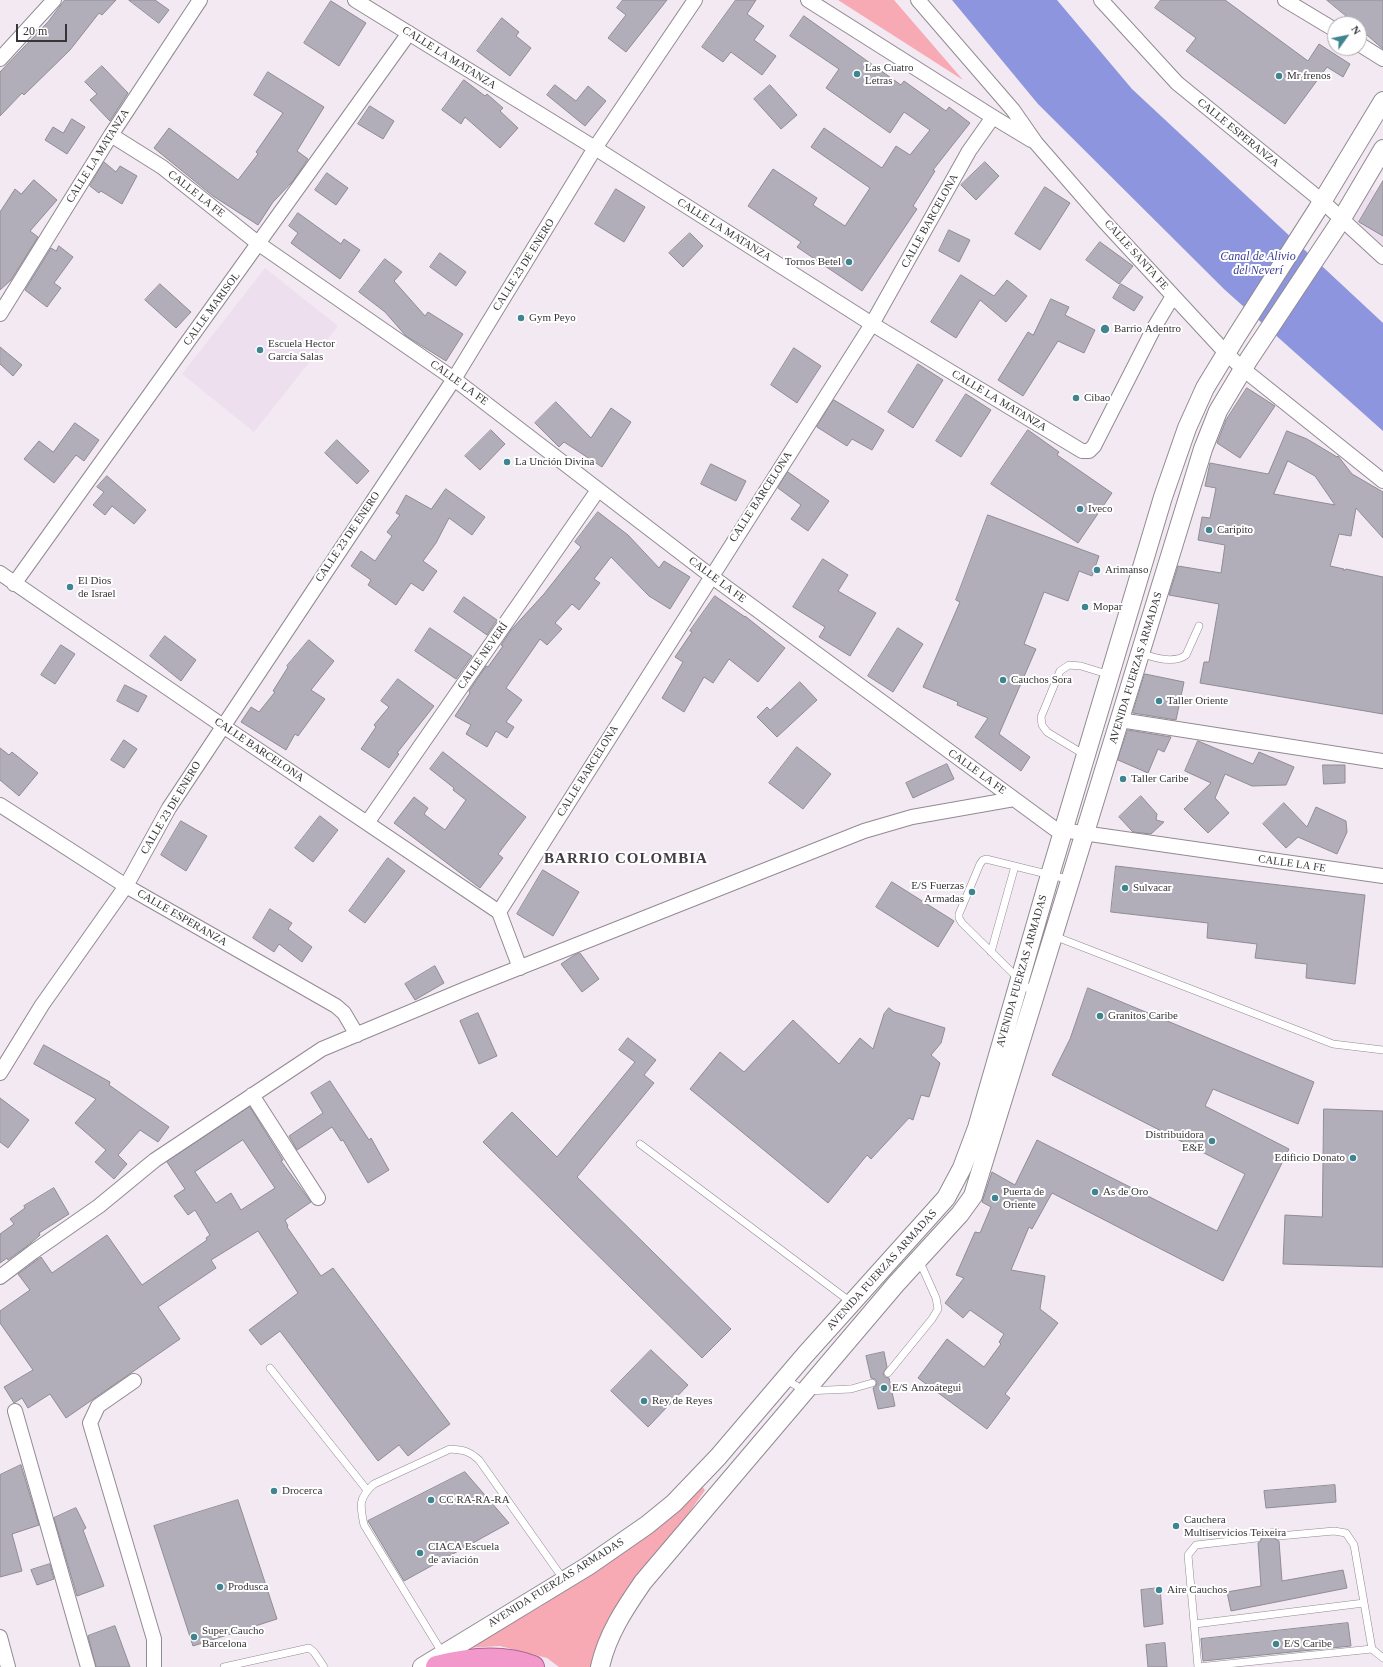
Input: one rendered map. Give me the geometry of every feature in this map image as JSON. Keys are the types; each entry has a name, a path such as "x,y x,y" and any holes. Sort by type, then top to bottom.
{"highway":[{"path":"440,1660 455,1662 501,1659 533,1667"}],"street":[{"path":"0,59 54,0"},
{"name":"CALLE LA MATANZA","path":"0,314 111,135 200,0"},
{"name":"CALLE LA MATANZA","path":"355,0 595,148 872,324 1082,451 1089,451 1094,446 1155,326 1173,296"},
{"name":"CALLE 23 DE ENERO","path":"0,1073 42,1005 126,886 169,808 454,379 595,148 695,0"},
{"path":"808,0 993,118 1036,143"},
{"name":"CALLE SANTA FE","path":"918,0 1013,110 1036,143 1226,353 1246,364 1383,481"},
{"name":"CALLE ESPERANZA","path":"1101,0 1177,83 1320,206 1383,257"},
{"path":"1285,0 1327,25"},
{"name":"CALLE MARISOL","path":"14,584 409,33"},
{"path":"1367,49 1383,59"},
{"name":"AVENIDA FUERZAS ARMADAS","path":"422,1667 440,1660 588,1566 647,1525 674,1502 718,1457 785,1379 946,1198 953,1186 977,1128 1050,875 1163,497 1187,428 1205,388 1320,206 1383,101"},
{"name":"CALLE BARCELONA","path":"0,573 223,726 499,912 872,324 969,151 993,118"},
{"name":"CALLE LA FE","path":"111,135 162,167 259,244 454,379 711,576 1055,829 1383,876"},
{"name":"AVENIDA FUERZAS ARMADAS","path":"600,1667 610,1637 622,1612 643,1582 805,1391 960,1214 973,1196 1203,450 1218,411 1246,364 1340,221 1383,149"},
{"name":"CALLE NEVERÍ","path":"367,823 598,490"},
{"path":"1120,720 1383,761"},
{"path":"0,1278 33,1252 99,1206 155,1160 322,1049 424,1006 864,831 912,817 1014,799"},
{"name":"CALLE ESPERANZA","path":"0,805 126,886 336,1006 344,1013 357,1035"},
{"path":"499,912 520,968"},
{"path":"252,1095 318,1198"},
{"path":"134,1381 98,1406 90,1423 154,1640 154,1667"},
{"path":"15,1412 88,1667"},
{"path":"0,1637 8,1667"}],"lane":[{"path":"1141,653 1152,657 1176,660 1181,659 1186,656 1199,626"},
{"path":"1086,756 1048,732 1042,725 1042,717 1060,671 1069,665 1080,666 1110,675"},
{"path":"1035,995 1019,981 962,923 959,918 959,914 980,864 986,859 1071,880"},
{"path":"991,952 1016,866"},
{"path":"1054,936 1333,1044 1383,1050"},
{"path":"640,1144 852,1303"},
{"path":"888,1374 932,1319 938,1309 936,1298 919,1259"},
{"path":"270,1368 367,1490"},
{"path":"785,1379 805,1391 851,1389 872,1383"},
{"path":"440,1660 364,1525 360,1507 362,1498 367,1490 374,1484 450,1450 471,1452 480,1460 564,1580"},
{"path":"1278,1536 1334,1531 1346,1533 1354,1545 1372,1649 1383,1658"},
{"path":"1257,1538 1196,1545 1188,1555 1198,1667 1372,1649"},
{"path":"1195,1624 1364,1603"},
{"path":"224,1667 309,1648 314,1652 324,1667"}],"shaded area":[{"path":"838,0 894,0 963,80"},
{"path":"1371,189 1383,195 1383,248 1353,218"},
{"name":"Escuela Hector García Salas","path":"265,268 338,326 254,432 182,374"},
{"path":"701,1485 705,1490 679,1527 593,1667 559,1667 547,1658 500,1646 465,1648 540,1607 593,1570"}],"water":[{"name":"Canal de Alivio del Neverí","path":"952,0 1057,0 1132,89 1383,323 1383,431 1225,290 1038,104"}],"building":[{"path":"65,0 116,0 102,15 99,13 70,50 24,95 22,93 0,116 0,72 48,22"},
{"path":"129,0 155,0 169,10 159,23"},
{"path":"623,0 667,0 626,52 608,38 626,15 617,8"},
{"path":"736,0 756,0 747,14 764,26 754,40 776,56 762,75 731,52 723,62 702,47"},
{"path":"1161,0 1225,0 1308,61 1319,44 1327,49 1327,56 1338,56 1350,64 1343,77 1327,67 1285,124 1186,51 1196,38 1155,8"},
{"path":"1327,0 1383,0 1383,49 1367,35 1367,16 1346,16"},
{"path":"331,1 366,23 339,66 304,43"},
{"path":"804,16 901,85 904,81 946,111 949,107 970,123 933,170 935,171 913,206 917,209 862,291 797,247 801,242 748,206 773,169 817,198 813,205 845,226 870,188 811,147 824,128 882,168 896,146 910,155 930,130 904,112 890,133 826,88 839,69 790,36"},
{"path":"502,18 519,32 516,36 531,48 510,76 477,51"},
{"path":"102,66 128,93 110,121 90,100 97,94 85,82"},
{"path":"268,72 324,107 297,151 308,159 293,181 273,202 258,225 213,196 154,148 169,128 238,180 258,154 256,152 283,113 254,95"},
{"path":"464,80 485,96 487,94 503,108 500,111 518,128 500,148 465,117 461,124 442,110"},
{"path":"555,85 576,101 588,86 606,101 585,126 547,95"},
{"path":"770,85 797,115 781,129 754,99"},
{"path":"370,106 394,121 383,139 358,124"},
{"path":"72,119 85,127 67,154 45,140 53,127 63,133"},
{"path":"104,162 116,172 120,166 137,176 122,204 101,191 99,193 90,186"},
{"path":"985,162 999,176 976,200 961,185"},
{"path":"327,173 348,188 336,205 315,190"},
{"path":"34,180 57,200 30,231 38,237 11,280 0,290 0,212 15,189 21,194"},
{"path":"1383,181 1383,236 1359,222"},
{"path":"1045,187 1070,203 1040,250 1015,234"},
{"path":"616,189 645,207 624,242 595,224"},
{"path":"298,213 341,244 344,239 360,250 340,279 291,243 298,233 289,226"},
{"path":"949,230 970,240 959,262 939,251"},
{"path":"690,233 703,246 683,267 669,253"},
{"path":"1100,242 1133,266 1119,284 1086,260"},
{"path":"59,246 73,257 54,283 61,288 47,307 25,290 51,248 56,251"},
{"path":"440,253 466,272 456,286 430,267"},
{"path":"385,259 402,272 394,281 425,316 428,312 463,334 446,361 406,336 385,312 359,292"},
{"path":"961,275 994,296 1007,280 1027,296 1006,322 980,300 956,338 931,322"},
{"path":"160,284 191,312 176,328 145,300"},
{"path":"1121,284 1143,297 1134,311 1113,298"},
{"path":"1051,299 1069,307 1065,315 1095,330 1084,353 1058,341 1023,396 998,380 1028,332 1033,335"},
{"path":"0,347 22,365 13,376 0,364"},
{"path":"794,348 821,366 797,403 771,385"},
{"path":"918,364 943,380 913,428 888,412"},
{"path":"1247,388 1275,406 1240,458 1217,443 1226,420"},
{"path":"966,394 991,410 961,457 936,441"},
{"path":"834,400 884,430 872,450 852,439 847,446 817,427"},
{"path":"556,402 591,438 611,408 631,422 602,467 564,442 559,447 535,423"},
{"path":"75,423 99,440 84,461 76,455 54,483 24,459 39,441 53,452"},
{"path":"491,430 505,444 480,470 465,456"},
{"path":"1028,430 1059,452 1057,455 1112,493 1078,543 991,484"},
{"path":"1287,431 1307,439 1337,457 1338,456 1352,474 1383,492 1383,538 1356,508 1351,536 1339,534 1330,566 1344,569 1344,571 1346,569 1383,577 1383,714 1200,683 1204,662 1209,662 1219,604 1169,595 1178,566 1221,573 1225,545 1198,540 1202,517 1210,518 1216,488 1205,486 1210,463 1268,474","holes":["1288,461 1315,476 1335,505 1274,494"]},
{"path":"337,440 369,471 357,484 325,453"},
{"path":"711,464 746,481 736,501 701,484"},
{"path":"788,472 829,501 808,531 791,519 801,505 778,488"},
{"path":"107,476 146,510 134,524 112,506 105,515 93,505 104,492 97,487"},
{"path":"446,489 485,517 472,535 449,518 436,543 423,561 437,571 423,591 411,583 396,605 368,585 371,580 351,566 361,551 375,561 392,536 387,532 400,515 396,513 406,495 431,509"},
{"path":"598,512 628,535 659,568 664,561 690,577 670,609 649,596 611,557 594,579 600,583 579,610 572,604 555,623 562,629 547,645 540,639 506,688 522,700 506,722 514,727 507,738 496,731 487,747 466,734 471,725 455,716 470,693 469,691 486,666 488,667 503,646 501,645 511,630 544,594 581,547 575,542"},
{"path":"988,515 1099,556 1092,576 1079,571 1068,601 1044,592 1024,644 1036,649 999,734 1030,757 1021,771 975,737 988,718 957,705 958,702 923,687 960,602 956,600"},
{"path":"823,559 848,575 838,591 876,613 850,656 819,637 825,627 793,607"},
{"path":"715,596 745,616 785,648 758,682 729,659 713,683 704,677 684,712 662,698 683,662 675,657 692,632 690,631"},
{"path":"464,597 497,620 487,635 454,612"},
{"path":"430,628 472,656 456,679 415,651"},
{"path":"898,628 923,644 893,692 868,676"},
{"path":"165,636 196,660 181,681 150,656"},
{"path":"309,640 334,661 311,690 325,699 298,736 295,734 286,750 241,722 251,707 259,712 275,692 273,691 288,667 287,666"},
{"path":"61,645 75,654 55,684 41,675"},
{"path":"1145,674 1184,682 1176,720 1133,713"},
{"path":"398,679 434,706 397,753 399,754 389,768 361,749 376,727 374,725 389,707 381,701"},
{"path":"800,682 817,700 777,737 757,717 767,707 770,710"},
{"path":"125,685 147,696 138,712 117,701"},
{"path":"1128,730 1171,737 1164,752 1158,749 1148,773 1118,760"},
{"path":"124,740 137,749 124,768 111,760"},
{"path":"1198,741 1253,764 1259,752 1294,767 1286,785 1252,786 1225,774 1215,798 1229,813 1208,833 1184,809 1211,783 1185,771"},
{"path":"797,747 831,774 803,809 769,783"},
{"path":"0,748 9,755 12,752 38,773 19,796 0,780"},
{"path":"443,752 526,817 498,854 503,858 480,888 394,823 414,797 428,808 424,814 445,830 466,800 453,790 454,788 430,769"},
{"path":"947,764 954,779 913,798 906,783"},
{"path":"1323,765 1345,765 1345,783 1324,784"},
{"path":"1141,796 1157,814 1156,820 1164,822 1151,834 1133,832 1119,817"},
{"path":"1284,803 1307,827 1316,807 1346,821 1347,832 1337,854 1298,837 1286,848 1263,824"},
{"path":"320,816 338,830 313,862 295,848"},
{"path":"181,821 207,836 186,871 161,855"},
{"path":"388,858 405,871 365,923 349,911"},
{"path":"1116,866 1365,895 1355,984 1306,978 1307,964 1255,958 1257,944 1207,938 1208,923 1111,912"},
{"path":"543,870 579,892 553,936 517,914"},
{"path":"892,882 954,921 938,947 876,907"},
{"path":"270,909 292,923 288,929 312,947 302,962 279,944 274,952 253,938"},
{"path":"580,953 599,979 582,992 561,964"},
{"path":"435,966 444,983 415,1000 405,984"},
{"path":"1088,988 1314,1082 1298,1124 1213,1089 1205,1106 1289,1149 1223,1281 1052,1193 1032,1229 1029,1227 1011,1270 1045,1276 1040,1309 1058,1323 1005,1394 1010,1398 987,1429 918,1378 947,1339 984,1367 1001,1344 999,1342 1004,1334 970,1310 963,1318 945,1303 964,1278 956,1275 975,1232 980,1233 991,1207 982,1202 992,1172 1015,1185 1037,1140 1217,1231 1245,1174 1052,1075 1070,1039"},
{"path":"889,1008 894,1012 945,1028 941,1043 931,1055 940,1063 929,1097 921,1095 913,1120 909,1118 871,1159 867,1155 828,1203 690,1089 720,1052 744,1072 793,1020 839,1064 860,1038 873,1049 884,1014"},
{"path":"478,1013 497,1056 479,1064 460,1021"},
{"path":"628,1038 656,1060 644,1075 654,1083 577,1177 731,1329 702,1358 483,1142 512,1112 557,1157 635,1062 619,1050"},
{"path":"44,1045 110,1082 109,1085 169,1127 158,1142 140,1130 118,1155 127,1164 114,1179 95,1162 106,1150 75,1123 96,1099 34,1064"},
{"path":"330,1081 369,1140 371,1138 389,1170 368,1183 343,1140 341,1141 332,1127 297,1150 289,1136 323,1113 311,1093"},
{"path":"0,1098 29,1120 8,1148 0,1142"},
{"path":"250,1107 283,1160 281,1161 311,1202 285,1220 288,1226 287,1227 321,1276 333,1268 450,1424 408,1456 399,1445 378,1461 280,1331 261,1345 249,1330 298,1293 258,1231 211,1260 216,1268 158,1307 180,1339 66,1418 50,1394 28,1408 22,1398 14,1403 4,1387 33,1370 0,1323 0,1311 30,1290 18,1274 41,1257 52,1273 107,1235 142,1285 207,1240 206,1238 210,1235 195,1210 188,1215 174,1196 185,1189 167,1162","holes":["243,1140 275,1188 241,1210 231,1193 216,1203 195,1172"]},
{"name":"Edificio Donato","path":"1324,1109 1383,1111 1383,1267 1283,1264 1285,1215 1322,1217"},
{"path":"54,1188 69,1214 39,1233 40,1235 31,1243 8,1260 7,1258 0,1263 0,1234 14,1224 10,1219 25,1208 24,1206"},
{"path":"651,1350 688,1385 648,1427 611,1391"},
{"path":"884,1352 887,1367 883,1374 885,1377 889,1378 895,1406 878,1409 873,1388 876,1386 877,1382 875,1379 871,1378 866,1356"},
{"path":"21,1465 39,1525 12,1534 22,1571 0,1577 0,1475"},
{"name":"CIACA Escuela de aviación","path":"465,1472 509,1523 404,1581 368,1521"},
{"path":"1335,1485 1336,1502 1266,1508 1264,1491"},
{"path":"238,1500 277,1619 193,1646 154,1526"},
{"path":"76,1508 86,1528 83,1530 104,1586 77,1596 54,1518"},
{"path":"1278,1529 1274,1536 1275,1539 1279,1541 1282,1581 1343,1570 1347,1588 1231,1611 1227,1592 1261,1586 1258,1543 1262,1538 1257,1531"},
{"path":"50,1564 54,1579 37,1585 31,1570"},
{"path":"1160,1588 1163,1624 1144,1627 1141,1590"},
{"path":"1348,1623 1351,1646 1203,1661 1201,1639"},
{"path":"115,1626 130,1667 96,1667 88,1636"},
{"path":"1165,1643 1167,1667 1148,1667 1146,1645"}],"place":[{"name":"Las Cuatro Letras","path":"857,74"},
{"name":"Mr frenos","path":"1279,76"},
{"name":"Tornos Betel","path":"849,262"},
{"name":"Gym Peyo","path":"521,318"},
{"name":"Barrio Adentro","path":"1105,329"},
{"name":"Escuela Hector García Salas","path":"260,350"},
{"name":"Cibao","path":"1076,398"},
{"name":"La Unción Divina","path":"507,462"},
{"name":"Iveco","path":"1080,509"},
{"name":"Caripito","path":"1209,530"},
{"name":"Arimanso","path":"1097,570"},
{"name":"El Dios de Israel","path":"70,587"},
{"name":"Mopar","path":"1085,607"},
{"name":"Cauchos Sora","path":"1003,680"},
{"name":"Taller Oriente","path":"1159,701"},
{"name":"Taller Caribe","path":"1123,779"},
{"name":"Sulvacar","path":"1125,888"},
{"name":"E/S Fuerzas Armadas","path":"972,892"},
{"name":"Granitos Caribe","path":"1100,1016"},
{"name":"Distribuidora E&E","path":"1212,1141"},
{"name":"Edificio Donato","path":"1353,1158"},
{"name":"As de Oro","path":"1095,1192"},
{"name":"Puerta de Oriente","path":"995,1198"},
{"name":"E/S Anzoátegui","path":"884,1388"},
{"name":"Rey de Reyes","path":"644,1401"},
{"name":"Drocerca","path":"274,1491"},
{"name":"CC RA-RA-RA","path":"431,1500"},
{"name":"Cauchera Multiservicios Teixeira","path":"1176,1526"},
{"name":"CIACA Escuela de aviación","path":"420,1553"},
{"name":"Produsca","path":"220,1587"},
{"name":"Aire Cauchos","path":"1159,1590"},
{"name":"Super Caucho Barcelona","path":"194,1637"},
{"name":"E/S Caribe","path":"1276,1644"}],"district":[{"name":"BARRIO COLOMBIA","path":"626,859"}]}
